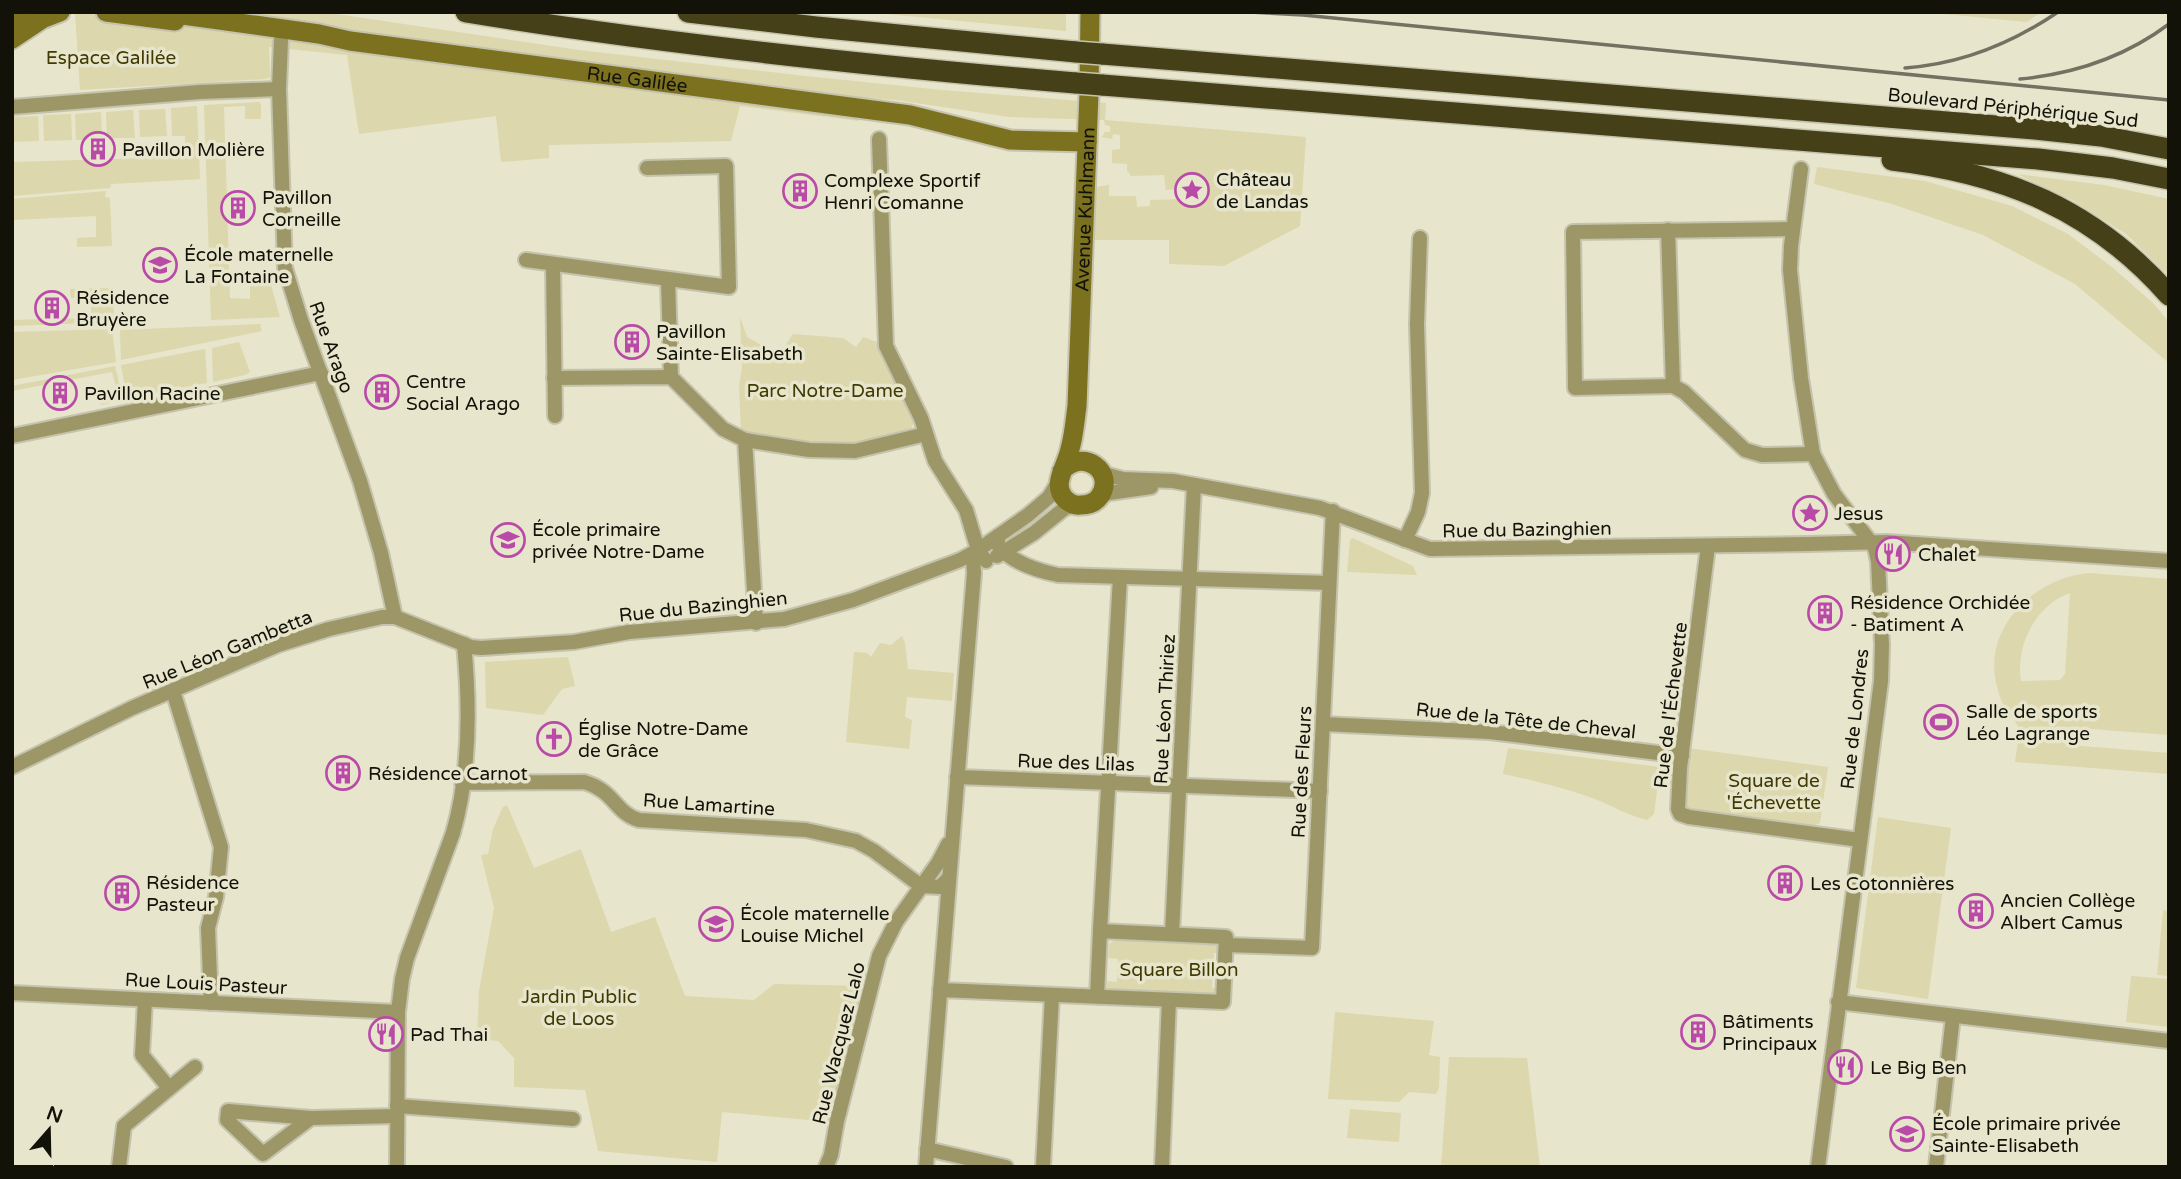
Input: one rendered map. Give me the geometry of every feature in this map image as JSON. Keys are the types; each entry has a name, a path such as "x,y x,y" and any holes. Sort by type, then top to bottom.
{"highway":[{"path":"466,12 713,48 1076,83 1096,93 1598,124 1846,149 2081,164 2169,179"},
{"name":"Boulevard Périphérique Sud","path":"688,12 1076,52 2068,132 2169,149"},
{"path":"1846,149 1977,175 2039,196 2070,211 2098,231 2145,269 2169,295"}],"street":[{"path":"14,28 24,12"},
{"path":"14,28 60,12"},
{"name":"Rue Galilée","path":"106,12 211,26 281,40 350,41"},
{"name":"Rue Galilée","path":"161,12 319,34 350,41 925,118 1087,136"},
{"name":"Avenue Kuhlmann","path":"1061,476 1071,448 1077,406 1087,136 1096,93 1090,12"},
{"name":"Rue Arago","path":"281,40 279,89 285,268 360,481 381,553 395,617"},
{"path":"12,107 200,92 279,89"},
{"path":"879,139 885,340 888,353 921,418 935,461 966,510 982,556 973,559 926,1167"},
{"path":"526,260 729,287 726,166 647,168"},
{"name":"Rue de Londres","path":"1801,169 1790,270 1801,378 1814,454 1834,494 1875,548 1878,561 1882,660 1818,1167"},
{"path":"1793,229 1573,232 1575,388 1673,386 1684,392 1745,450 1762,456 1814,454"},
{"path":"1668,230 1673,386"},
{"path":"1405,540 1421,500 1417,324 1420,238"},
{"path":"553,264 555,416"},
{"path":"668,279 671,377 723,429 745,440 808,450 855,452 926,434"},
{"path":"12,436 321,373"},
{"path":"554,378 671,377"},
{"name":"Avenue Kuhlmann","path":"1077,406 1082,450 1096,467"},
{"path":"745,440 756,623"},
{"path":"1085,461 1096,467 1104,485 1098,498 1089,504 1078,505 1063,496 1061,476 1074,462 1085,461"},
{"name":"Rue du Bazinghien","path":"1096,467 1108,475 1123,479 1194,485 1333,511 1430,549 1870,541 2169,561"},
{"name":"Rue du Bazinghien","path":"982,556 998,536 1049,497 1061,476"},
{"name":"Rue du Bazinghien","path":"1098,498 1109,493 1151,487 1194,485"},
{"name":"Rue Léon Thiriez","path":"1172,934 1194,485"},
{"name":"Rue du Bazinghien","path":"464,644 481,648 574,642 629,632 756,623 808,614 960,560 1004,553 1065,508 1078,505"},
{"name":"Rue des Fleurs","path":"1226,945 1312,948 1333,511"},
{"path":"998,536 998,545 1004,553 1051,573 1329,583"},
{"name":"Rue de l'Échevette","path":"1708,546 1682,756 1677,805 1680,814 1860,840"},
{"path":"1097,996 1120,577"},
{"name":"Rue Léon Gambetta","path":"12,766 111,718 304,636 382,617 395,617 464,644"},
{"path":"397,1167 398,1012 407,958 453,833 462,783 467,729 464,644"},
{"path":"173,691 221,847 216,897 208,934 211,1003"},
{"name":"Rue de la Tête de Cheval","path":"1323,724 1490,732 1682,756"},
{"name":"Rue des Lilas","path":"957,777 1320,790"},
{"name":"Rue Lamartine","path":"462,783 584,782 603,789 629,817 639,820 806,830 839,835 868,847 917,892 937,901 946,921"},
{"name":"Rue Wacquez Lalo","path":"826,1167 879,956 887,936 947,848 953,822"},
{"path":"917,892 940,887 949,878"},
{"path":"940,990 1223,1002 1226,937 1100,931"},
{"name":"Rue Louis Pasteur","path":"12,993 398,1012"},
{"path":"1042,1167 1052,995"},
{"path":"145,1000 142,1055 169,1088"},
{"path":"1163,1167 1169,1000"},
{"path":"1838,1002 2169,1041"},
{"path":"1936,1167 1953,1016"},
{"path":"119,1167 124,1126 195,1067"},
{"path":"311,1118 263,1154 228,1119 228,1111 311,1118 397,1111 573,1119"},
{"path":"927,1149 1006,1167"}],"green space":[{"name":"Espace Galilée","path":"75,12 323,12 579,50 942,90 1106,103 1105,120 1306,137 1300,226 1224,266 1169,264 1169,240 1092,240 1095,187 1109,185 1109,196 1136,196 1137,207 1150,206 1150,200 1187,199 1189,205 1193,205 1195,199 1209,198 1208,182 1175,183 1175,189 1166,190 1164,175 1131,176 1127,164 1112,163 1112,150 1120,149 1120,135 1113,134 1112,139 1102,137 1105,132 1110,132 1110,126 1105,125 1104,120 1009,117 866,98 859,121 740,106 731,141 549,145 549,158 501,162 496,116 359,134 347,55 269,47 270,77 266,79 80,90"},
{"path":"866,12 1066,12 1066,31"},
{"path":"1923,12 2041,12 2027,22"},
{"path":"259,102 261,119 245,119 245,106 224,107 230,298 250,299 250,283 266,282 271,285 280,317 211,320 204,105"},
{"path":"197,106 200,179 111,184 110,188 12,196 12,162 185,157 185,136 172,136 171,108"},
{"path":"165,109 167,136 140,137 139,110"},
{"path":"133,110 135,138 107,138 106,112"},
{"path":"101,112 102,139 76,140 75,114"},
{"path":"71,114 72,140 44,141 43,115"},
{"path":"38,116 39,141 12,142 12,117"},
{"path":"1817,167 1925,181 2012,206 2068,234 2113,268 2154,304 2169,322 2169,363 2075,284 1983,235 1892,204 1814,184"},
{"path":"2017,174 2104,185 2169,199 2169,276 2126,234 2072,200"},
{"path":"106,191 105,197 110,198 112,246 77,247 77,238 96,237 96,216 12,220 12,199"},
{"path":"113,288 114,322 12,326 12,320 91,318 91,298 71,298 70,289"},
{"name":"Parc Notre-Dame","path":"740,317 747,337 779,355 793,334 843,338 856,347 863,337 877,342 915,420 909,433 869,441 803,443 741,431"},
{"path":"260,324 262,331 121,360 120,330"},
{"path":"112,329 116,362 12,380 12,332"},
{"path":"239,342 250,372 213,382 212,348"},
{"path":"205,349 207,383 127,398 121,365"},
{"path":"115,366 123,400 101,405 99,395 117,391 112,372 12,391 12,386"},
{"path":"1353,538 1413,566 1417,575 1347,572 1350,540"},
{"path":"2089,573 2169,579 2169,735 2066,727 2064,742 2081,746 2169,753 2169,774 2015,762 2018,729 2003,704 1995,677 1999,638 2020,606 2035,593 2070,576","holes":["2070,593 2065,674 2060,680 2021,681 2020,667 2021,654 2030,628 2047,607"]},
{"path":"902,636 908,669 954,673 952,701 907,697 905,717 912,720 909,749 846,742 854,652 867,653 871,657 880,643 891,645"},
{"path":"568,657 575,686 562,689 543,715 486,708 485,662"},
{"path":"1508,748 1660,767 1654,814 1647,820 1576,793 1503,774"},
{"name":"Square de 'Échevette","path":"1688,748 1828,767 1820,823 1808,828 1691,812 1685,806"},
{"name":"Jardin Public de Loos","path":"507,805 534,868 581,849 611,932 655,917 685,996 754,1000 774,984 865,986 831,1122 722,1112 717,1162 598,1151 585,1090 514,1087 514,1058 498,1041 477,1039 479,991 494,908 481,855 488,854 493,829 503,807"},
{"path":"1878,817 1951,828 1928,999 1856,988"},
{"path":"2163,910 2169,911 2169,976 2157,975"},
{"name":"Square Billon","path":"1115,940 1220,945 1223,954 1214,953 1212,988 1221,991 1215,996 1111,992 1107,989 1107,981 1117,982 1118,959 1108,958 1109,944"},
{"path":"2131,976 2169,979 2169,1027 2126,1022"},
{"path":"1335,1012 1434,1021 1429,1055 1440,1057 1439,1088 1436,1094 1409,1092 1399,1102 1328,1099"},
{"path":"1449,1057 1527,1058 1540,1167 1441,1167"},
{"path":"1350,1109 1401,1113 1399,1142 1347,1138"}],"railway":[{"path":"1250,12 2169,100"},
{"path":"1905,68 1966,57 2004,43 2058,12"},
{"path":"2020,79 2059,73 2098,62 2135,46 2169,24"}],"place":[{"name":"Pavillon Molière","path":"98,149"},
{"name":"Château de Landas","path":"1192,190"},
{"name":"Complexe Sportif Henri Comanne","path":"800,191"},
{"name":"Pavillon Corneille","path":"238,208"},
{"name":"École maternelle La Fontaine","path":"160,265"},
{"name":"Résidence Bruyère","path":"52,308"},
{"name":"Pavillon Sainte-Elisabeth","path":"632,342"},
{"name":"Centre Social Arago","path":"382,392"},
{"name":"Pavillon Racine","path":"60,393"},
{"name":"Jesus","path":"1810,513"},
{"name":"École primaire privée Notre-Dame","path":"508,540"},
{"name":"Chalet","path":"1893,554"},
{"name":"Résidence Orchidée - Batiment A","path":"1825,613"},
{"name":"Salle de sports Léo Lagrange","path":"1941,722"},
{"name":"Église Notre-Dame de Grâce","path":"554,739"},
{"name":"Résidence Carnot","path":"343,773"},
{"name":"Les Cotonnières","path":"1785,883"},
{"name":"Résidence Pasteur","path":"122,893"},
{"name":"Ancien Collège Albert Camus","path":"1976,911"},
{"name":"École maternelle Louise Michel","path":"716,924"},
{"name":"Bâtiments Principaux","path":"1698,1032"},
{"name":"Pad Thai","path":"386,1034"},
{"name":"Le Big Ben","path":"1845,1067"},
{"name":"École primaire privée Sainte-Elisabeth","path":"1907,1134"}]}
